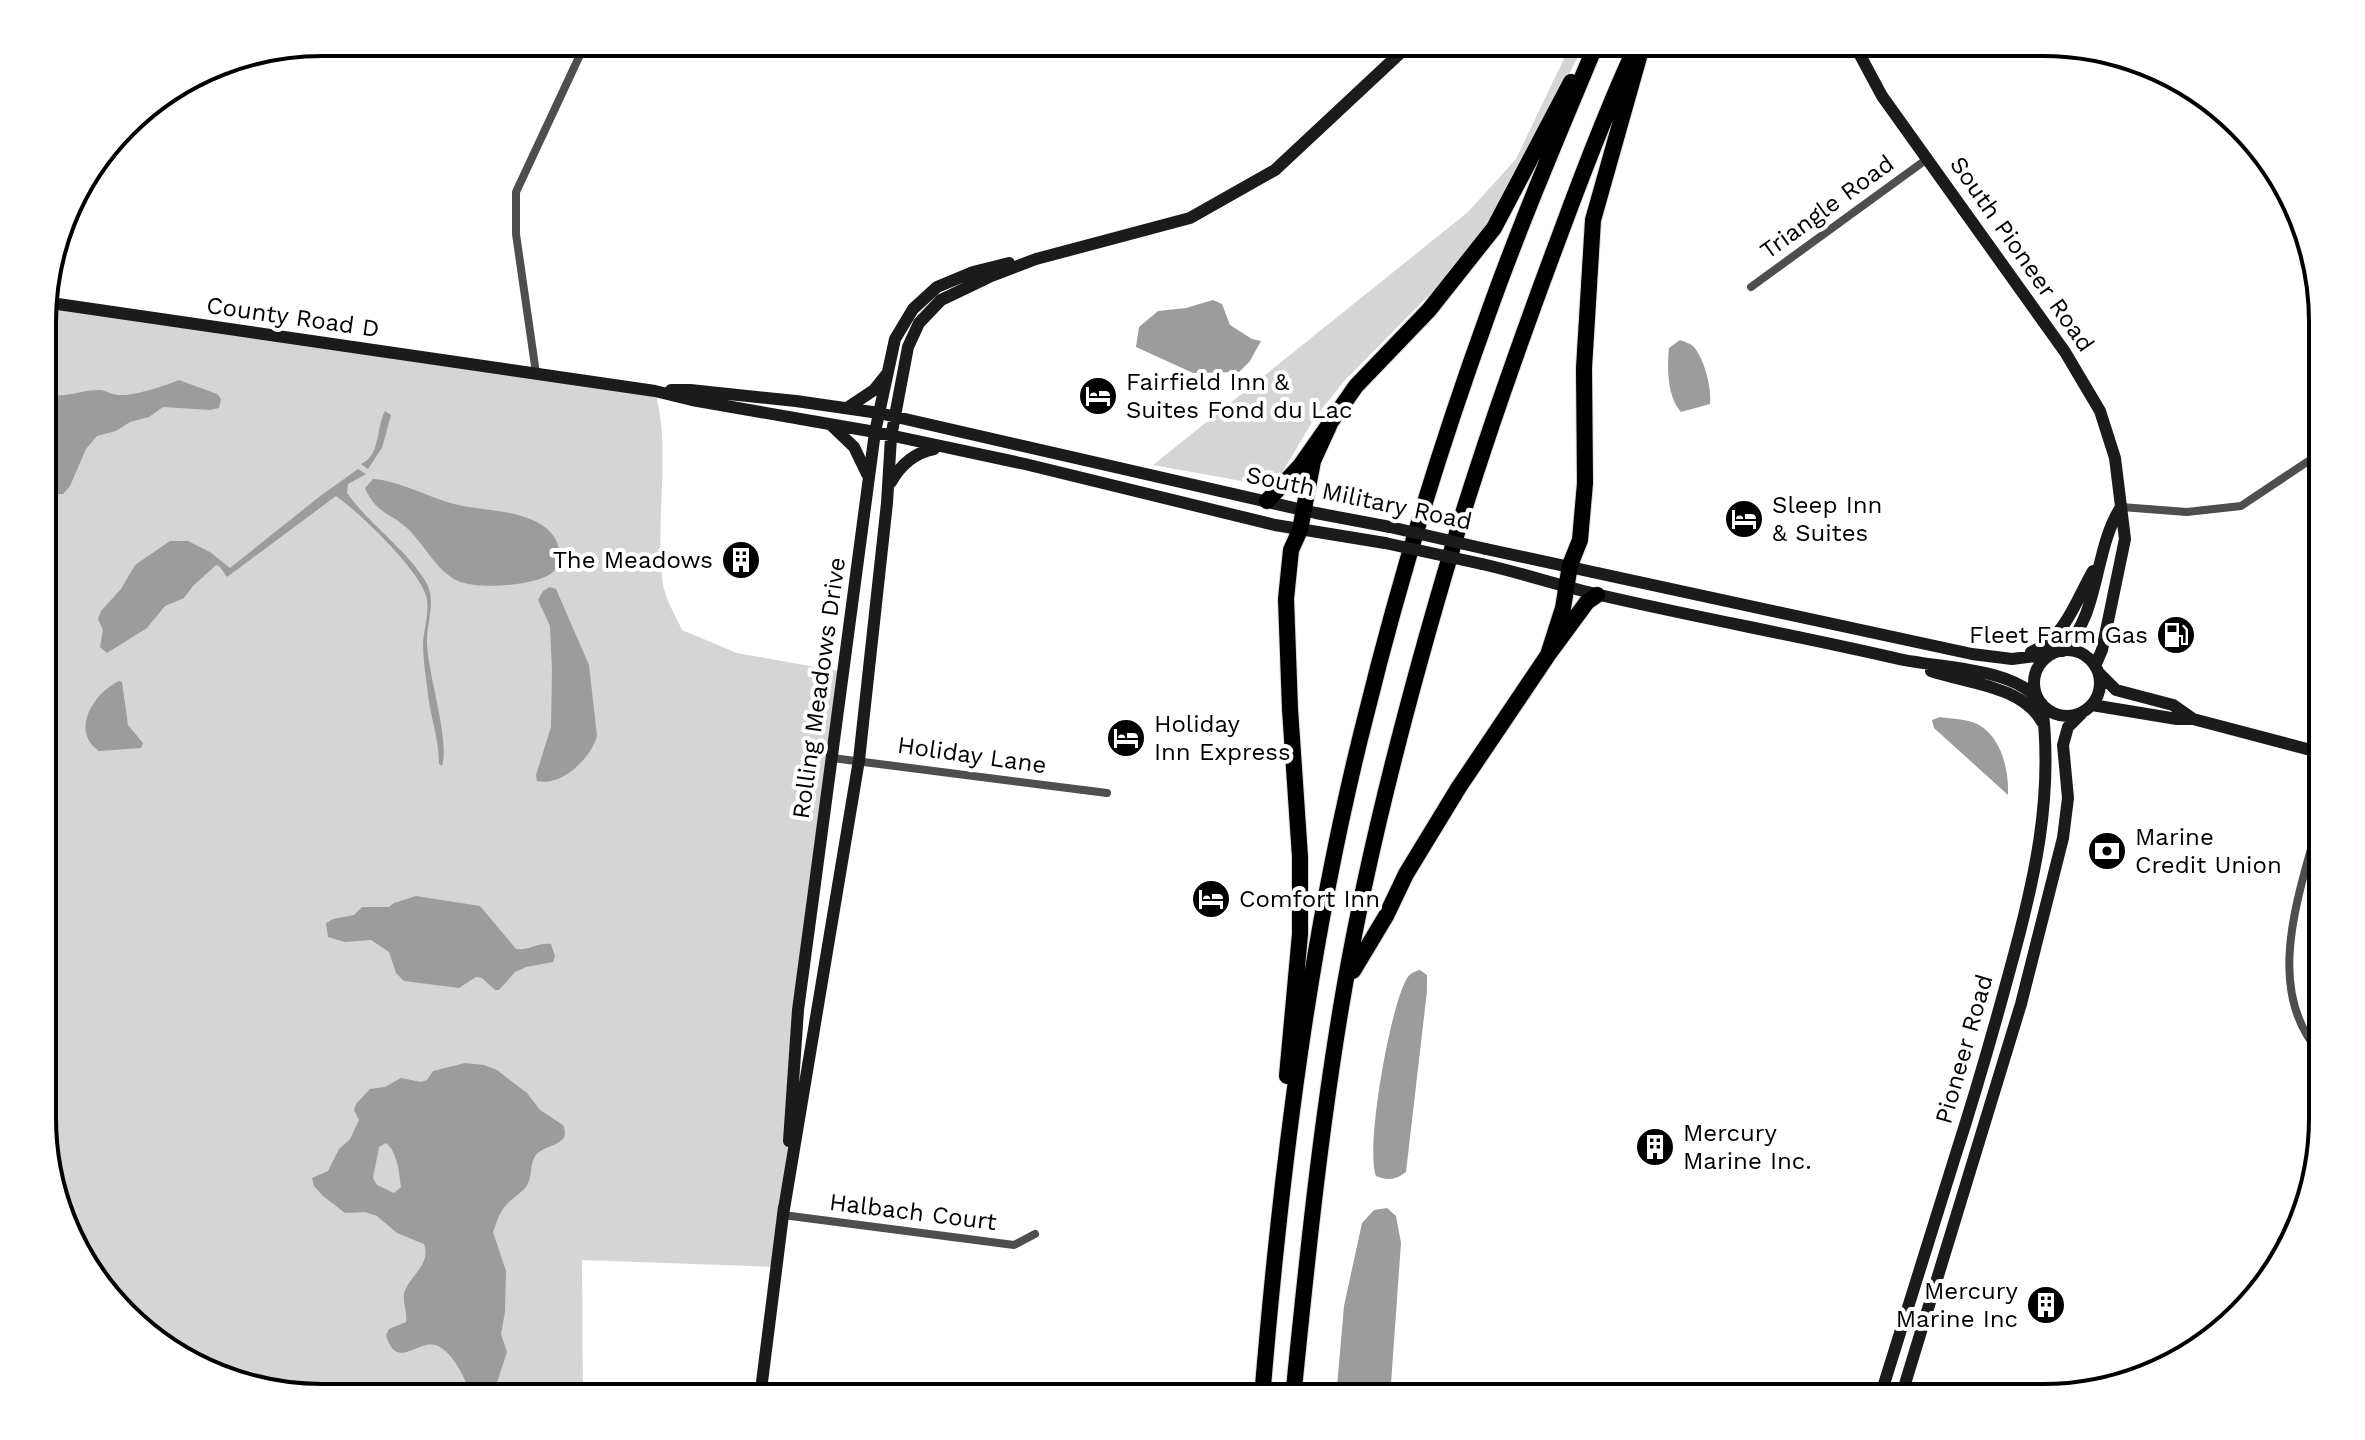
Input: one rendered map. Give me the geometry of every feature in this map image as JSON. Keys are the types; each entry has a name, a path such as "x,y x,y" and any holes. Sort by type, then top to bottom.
{"highway":[{"path":"1267,501 1287,483 1356,386 1429,310 1494,228 1586,56"},
{"path":"1263,1383 1283,1178 1323,920 1365,718 1391,620 1486,318 1588,56"},
{"path":"1294,1383 1314,1185 1346,983 1401,728 1483,446 1521,335 1603,117 1634,56"},
{"path":"1548,655 1560,623 1570,565 1580,540 1585,483 1584,368 1593,220 1637,56"},
{"path":"1283,1178 1286,1092 1300,934 1300,857 1286,599 1291,550 1300,530 1313,461 1329,426"},
{"path":"1346,983 1421,849 1548,655 1587,602 1597,595"}],"main road":[{"name":"Rolling Meadows Drive","path":"783,1215 798,1010 868,480 895,339 913,309 946,282 982,270 1036,259 1190,218 1275,170 1397,56"},
{"name":"South Pioneer Road","path":"1860,56 1873,81 2088,388 2109,435 2115,458 2125,539 2097,669"},
{"name":"Rolling Meadows Drive","path":"762,1384 783,1215 859,760 891,437 908,347 923,316 941,300 955,291 1036,259"},
{"name":"County Road D","path":"57,304 536,373"},
{"name":"South Military Road","path":"536,373 655,391 1025,464 1300,530 1385,543 1482,564 1597,595 2005,679 2025,687 2040,701"},
{"path":"847,408 874,390 888,373"},
{"name":"South Military Road","path":"655,391 709,391 879,413 1304,510 1972,654 2027,658 2058,652"},
{"path":"828,424 854,447 863,462 868,480"},
{"path":"888,489 897,471 908,460 924,451 941,447"},
{"name":"South Pioneer Road","path":"2058,652 2079,630 2112,520 2121,507"},
{"path":"2003,658 2033,651 2054,638 2103,554"},
{"path":"2193,719 2173,705 2116,690 2081,654 2058,652 2044,660 2035,678 2040,701 2061,716 2087,709 2193,719 2308,749"},
{"path":"1902,660 2016,698 2038,715 2046,734"},
{"path":"2087,709 2100,689 2097,669"},
{"name":"Pioneer Road","path":"1884,1383 1987,1054 2020,933 2041,840 2046,734 2040,701"},
{"name":"Pioneer Road","path":"1905,1383 2017,1018 2063,838 2068,798 2063,745 2068,727 2087,709"}],"street":[{"path":"536,373 516,234 516,192 579,56"},
{"name":"Triangle Road","path":"1751,287 1927,159"},
{"path":"2121,507 2187,512 2241,506 2308,461"},
{"name":"Holiday Lane","path":"832,758 1107,793"},
{"path":"2308,866 2291,935 2288,962 2289,981 2308,1036"},
{"name":"Halbach Court","path":"783,1215 1014,1245 1035,1234"}],"shaded area":[{"path":"1565,56 1579,56 1490,219 1437,287 1345,380 1314,419 1280,476 1272,483 1258,484 1153,465 1468,212 1516,159"},
{"path":"1213,300 1222,304 1230,325 1261,341 1250,361 1239,372 1193,373 1136,347 1139,327 1158,311 1186,308"},
{"path":"57,304 655,391 663,462 660,536 663,584 682,630 737,653 844,672 814,891 778,1267 582,1260 583,1384 322,1384 287,1382 253,1375 220,1364 189,1348 160,1329 122,1294 83,1236 61,1170 56,1118"},
{"path":"1680,340 1693,346 1701,358 1710,390 1710,404 1681,412 1673,398 1668,364 1669,348"},
{"path":"179,380 217,394 221,399 219,408 210,410 163,407 149,417 97,436 86,449 70,486 63,494 56,494 56,395 101,390 125,395"},
{"path":"385,411 391,415 382,448 368,469 361,464 372,454"},
{"path":"358,469 366,474 348,484 347,493 409,559 429,589 431,604 427,643 443,740 442,766 439,764 424,664 427,600 423,589 389,544 336,496 227,577 216,565 184,598 165,606 147,628 107,653 100,647 103,630 98,619 101,611 121,589 135,565 170,541 188,541 210,552 230,568"},
{"path":"373,479 454,504 517,515 537,522 556,541 559,549 557,567 534,581 507,585 458,581 437,564 408,529 374,503 365,488"},
{"path":"550,587 556,589 589,665 597,736 589,753 574,769 547,782 537,781 536,775 551,727 550,626 538,600 543,591"},
{"path":"119,681 122,682 128,725 143,743 141,748 99,751 86,733 89,712 94,702"},
{"path":"1940,717 1965,720 1987,731 2002,756 2008,795 1934,728 1932,720"},
{"path":"416,896 480,906 516,949 551,944 555,956 553,962 515,972 499,990 476,977 459,988 404,981 396,973 389,952 371,940 345,942 328,937 326,923 333,919 354,915 362,907 389,907"},
{"path":"1420,970 1427,975 1427,991 1406,1172 1392,1179 1384,1179 1376,1176 1373,1160 1381,1078 1400,996 1408,976"},
{"path":"465,1063 484,1065 497,1070 527,1093 540,1110 563,1125 565,1132 560,1142 534,1158 528,1184 503,1209 493,1232 506,1271 501,1334 507,1352 497,1384 466,1384 455,1362 438,1346 423,1346 402,1353 391,1346 386,1335 389,1329 406,1322 404,1294 423,1263 424,1244 397,1233 377,1216 365,1212 345,1213 323,1196 314,1186 312,1178 328,1171 339,1149 350,1139 359,1120 354,1110 356,1104 370,1089 385,1087 401,1078 421,1082 427,1080 433,1071","holes":["386,1143 393,1152 401,1187 394,1193 377,1185 373,1178 379,1147"]},
{"path":"1387,1208 1396,1216 1401,1243 1391,1383 1337,1383 1344,1306 1362,1223 1374,1210"}],"place":[{"name":"Fairfield Inn & Suites Fond du Lac","path":"1098,396"},
{"name":"Sleep Inn & Suites","path":"1744,519"},
{"name":"The Meadows","path":"741,560"},
{"name":"Fleet Farm Gas","path":"2176,635"},
{"name":"Holiday Inn Express","path":"1126,738"},
{"name":"Marine Credit Union","path":"2107,851"},
{"name":"Comfort Inn","path":"1211,899"},
{"name":"Mercury Marine Inc.","path":"1655,1147"},
{"name":"Mercury Marine Inc","path":"2046,1305"}]}
